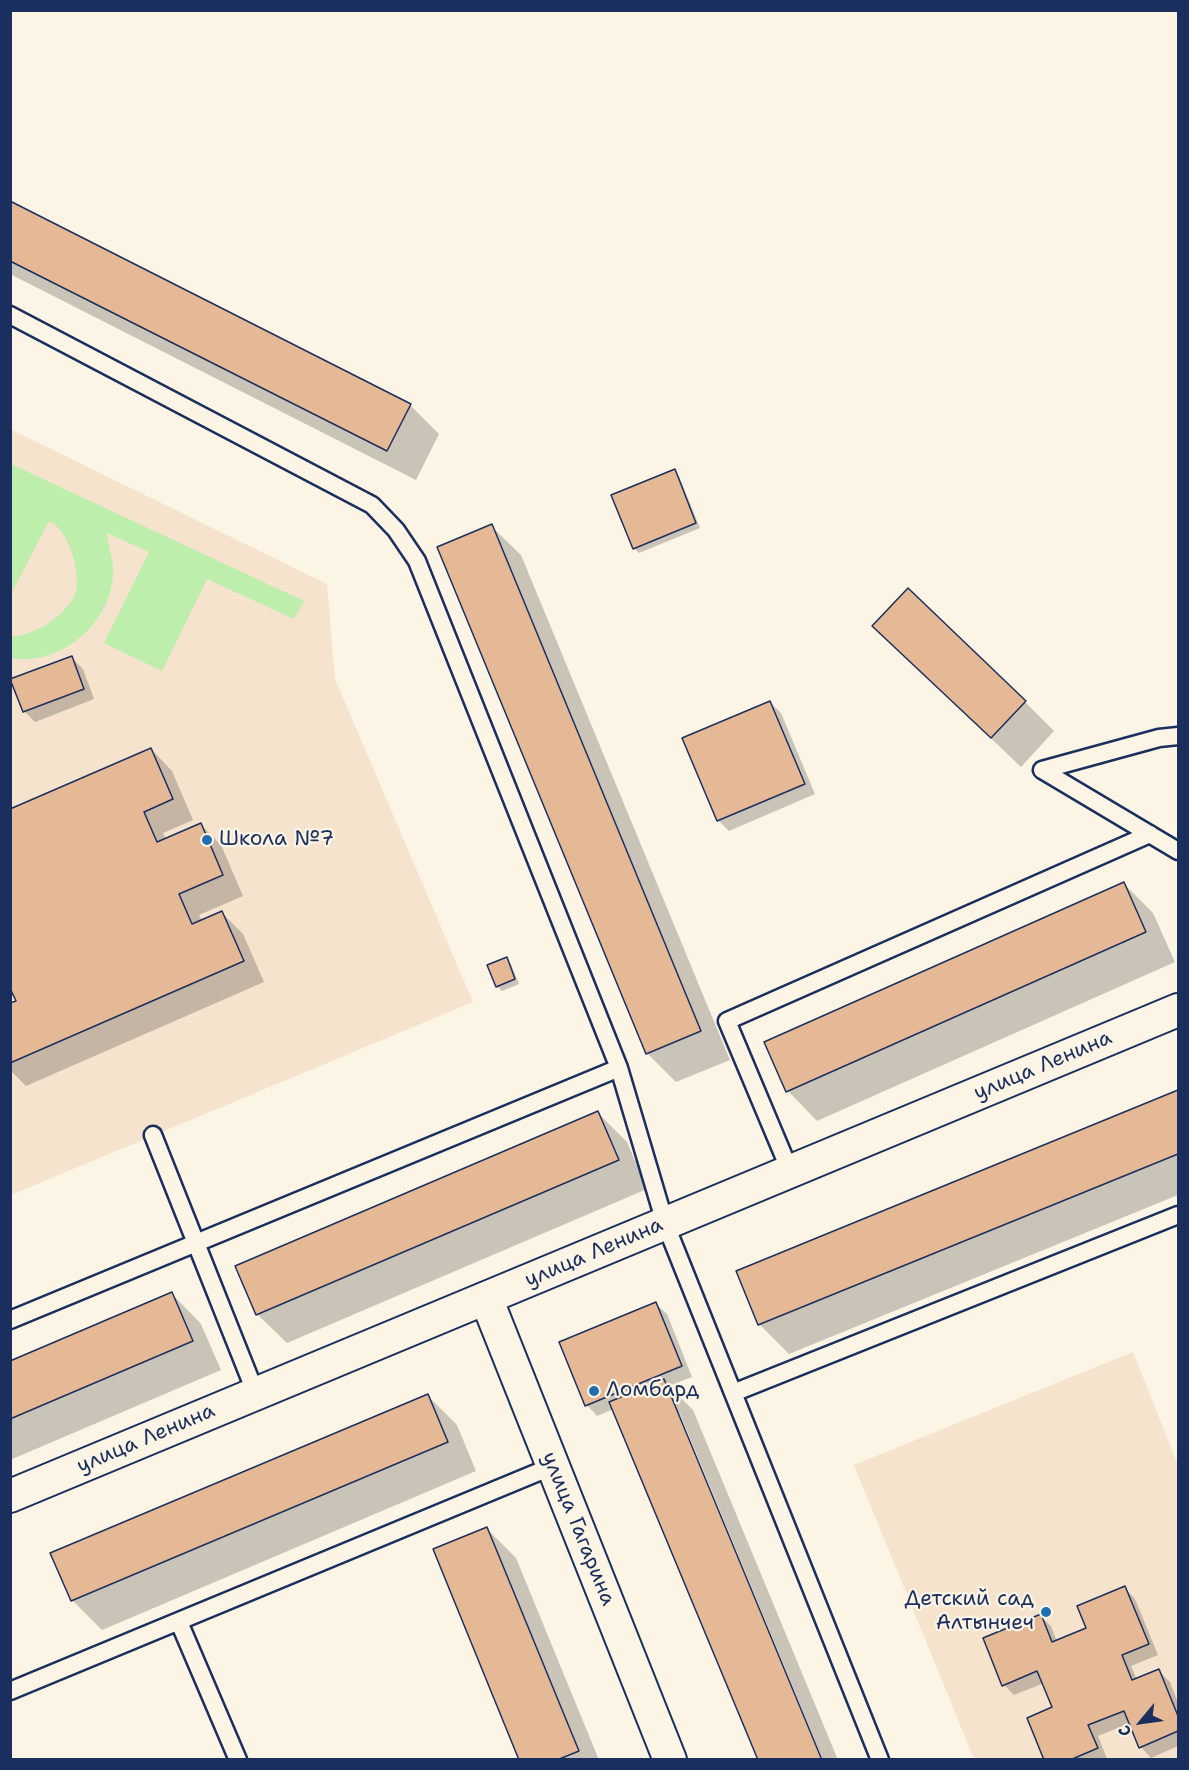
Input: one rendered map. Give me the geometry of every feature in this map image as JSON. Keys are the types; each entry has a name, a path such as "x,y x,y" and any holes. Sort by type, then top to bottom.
{"street":[{"name":"улица Ленина","path":"10,1496 1179,1010"},
{"name":"улица Гагарина","path":"486,1298 670,1760"}],"lane":[{"path":"10,315 372,505 396,530 417,561 619,1068 665,1223 880,1760"},
{"path":"1179,736 1159,738 1042,770 1179,851"},
{"path":"790,1171 727,1021 1150,834"},
{"path":"10,1320 619,1068"},
{"path":"153,1136 256,1394"},
{"path":"733,1393 1179,1215"},
{"path":"10,1691 553,1466"},
{"path":"179,1622 238,1760"}],"shaded area":[{"name":"Школа №7","path":"10,429 327,584 335,679 473,1002 11,1195"},
{"name":"Детский сад Алтынчеч","path":"1133,1352 1178,1465 1178,1759 974,1759 854,1465"}],"green space":[{"path":"11,464 304,601 294,619 207,579 162,671 104,643 149,552 107,533 113,565 111,588 105,606 95,622 66,648 30,659 11,658 11,636 30,633 58,616 72,600 76,591 77,573 67,541 56,525 49,521 11,594"}],"building":[{"path":"10,201 411,404 387,451 10,261"},
{"path":"675,469 696,523 633,549 611,495"},
{"path":"492,524 701,1031 646,1054 437,547"},
{"path":"908,588 1026,701 991,738 872,626"},
{"path":"72,656 84,689 23,712 10,679"},
{"path":"770,701 805,784 717,821 682,738"},
{"path":"151,748 173,799 144,812 157,842 201,823 223,875 179,894 192,924 222,911 244,961 10,1063 10,1003 16,1001 10,988 10,809"},
{"path":"1124,882 1146,932 786,1092 764,1042"},
{"path":"507,957 515,979 496,987 487,965"},
{"path":"1178,1090 1178,1154 758,1325 736,1271"},
{"path":"598,1111 619,1160 256,1315 235,1266"},
{"path":"172,1292 193,1341 10,1419 10,1361"},
{"path":"656,1302 682,1366 585,1406 559,1342"},
{"path":"664,1379 822,1760 758,1760 609,1402"},
{"path":"428,1394 448,1442 71,1601 50,1553"},
{"path":"487,1527 579,1751 557,1760 519,1760 433,1549"},
{"path":"1125,1586 1149,1644 1122,1655 1132,1680 1159,1669 1178,1716 1178,1731 1139,1748 1124,1711 1088,1725 1098,1748 1070,1760 1044,1760 1027,1718 1052,1707 1037,1671 1002,1686 983,1638 1041,1614 1052,1642 1086,1628 1077,1606"}],"place":[{"name":"Школа №7","path":"207,840"},
{"name":"Ломбард","path":"594,1391"},
{"name":"Детский сад Алтынчеч","path":"1046,1612"}]}
